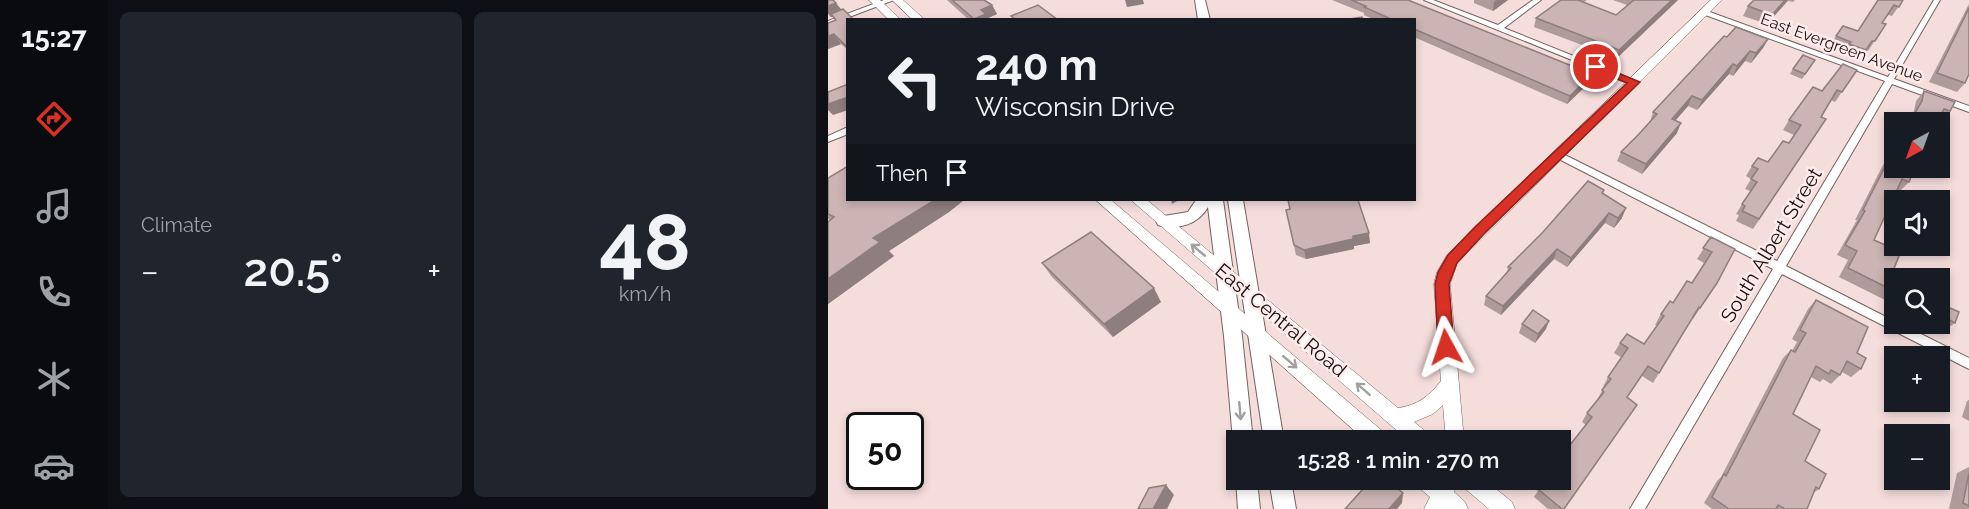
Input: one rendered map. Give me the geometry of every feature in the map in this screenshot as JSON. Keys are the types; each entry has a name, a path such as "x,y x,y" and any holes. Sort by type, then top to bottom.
{"main road":[{"path":"897,0 918,18"},
{"path":"1191,0 1193,18"},
{"path":"1200,0 1204,18"},
{"path":"1454,430 1442,284 1452,259 1479,230 1717,0"},
{"path":"876,2 895,18"},
{"name":"East Central Road","path":"1104,201 1367,430"},
{"name":"East Central Road","path":"1139,201 1164,221 1227,281 1410,430"},
{"path":"1164,221 1190,218 1201,208 1203,201"},
{"path":"1215,201 1227,281 1242,430"},
{"path":"1236,201 1272,430"},
{"path":"1395,417 1416,415 1434,403 1449,384"},
{"path":"1247,490 1249,509"},
{"path":"1282,490 1285,509"},
{"path":"1482,490 1505,509"}],"street":[{"path":"828,23 876,2 891,0"},
{"path":"1428,0 1634,82"},
{"path":"1499,28 1538,0"},
{"name":"South Albert Street","path":"1637,509 1938,0"},
{"name":"East Evergreen Avenue","path":"1704,13 1969,109"},
{"path":"828,139 846,131"},
{"path":"1558,155 1969,364"}],"building":[{"path":"828,0 833,0 836,3 828,6"},
{"path":"952,0 984,0 992,5 981,10 986,14 973,18"},
{"path":"1351,0 1408,0 1592,74 1570,96 1416,30 1416,18 1389,18 1364,7 1366,6"},
{"path":"1561,0 1578,0 1616,15 1634,0 1672,0 1619,50 1536,18"},
{"path":"1754,0 1785,0 1772,15 1748,6"},
{"path":"1878,0 1903,0 1899,7 1894,5 1882,23 1886,24 1866,50 1836,36 1843,26 1858,31"},
{"path":"1038,5 1055,18 1014,18 1011,16"},
{"path":"1969,8 1969,74 1965,83 1937,73"},
{"path":"843,9 852,18 846,18 846,46 834,34 828,36 828,23 836,20 831,14"},
{"path":"1736,27 1768,39 1756,53 1750,51 1737,66 1733,64 1702,100 1692,96 1672,119 1681,123 1646,164 1621,152 1657,114 1653,112 1724,36 1727,37"},
{"path":"1803,55 1815,60 1805,74 1793,69"},
{"path":"1843,64 1857,70 1842,92 1837,90 1821,117 1826,119 1759,219 1742,211 1745,206 1742,204 1757,182 1751,179 1758,169 1752,166 1758,158 1768,162 1783,141 1789,143 1801,125 1789,120 1813,87 1822,91"},
{"path":"846,85 846,98 828,104 828,92"},
{"path":"1924,91 1955,102 1950,111 1944,109 1942,112 1916,112 1922,101"},
{"path":"846,167 846,201 933,201 873,238 880,242 828,279 828,222 834,217 828,214 828,178"},
{"path":"1884,169 1884,178 1911,178 1909,182 1902,179 1897,190 1884,190 1884,218 1874,240 1884,244 1884,256 1899,256 1894,268 1884,268 1884,286 1848,268 1857,251 1845,245 1865,211 1863,210"},
{"path":"1588,181 1604,190 1602,193 1626,208 1618,218 1609,213 1571,258 1557,249 1503,306 1486,296 1511,268 1508,267"},
{"path":"1288,201 1358,201 1369,233 1304,250 1294,245 1286,210 1290,209"},
{"path":"1091,232 1154,288 1104,324 1042,263"},
{"path":"1711,237 1735,249 1717,283 1699,307 1659,373 1648,366 1627,397 1637,405 1562,509 1539,490 1571,490 1571,444 1592,417 1587,413 1604,392 1602,390 1611,379 1608,377 1628,348 1620,343 1627,334 1644,344 1664,316 1661,314 1670,301 1673,303 1687,281 1692,283 1712,252 1703,248"},
{"path":"1816,300 1868,327 1857,353 1866,358 1861,369 1847,361 1840,375 1831,370 1829,374 1816,366 1793,414 1820,430 1805,461 1826,474 1819,489 1816,487 1807,509 1785,509 1778,505 1776,509 1729,509 1712,497 1724,474 1726,476 1791,350 1795,352 1806,333 1800,330"},
{"path":"1950,308 1959,312 1955,323 1950,320"},
{"path":"1533,310 1549,321 1538,334 1522,324"},
{"path":"1969,473 1969,506 1963,503"},
{"path":"1166,485 1153,509 1138,509 1149,488"},
{"path":"1362,490 1400,490 1403,493 1389,509 1345,509"}],"route":[{"path":"1446,347 1442,284 1452,259 1479,230 1634,82 1596,67"}]}
